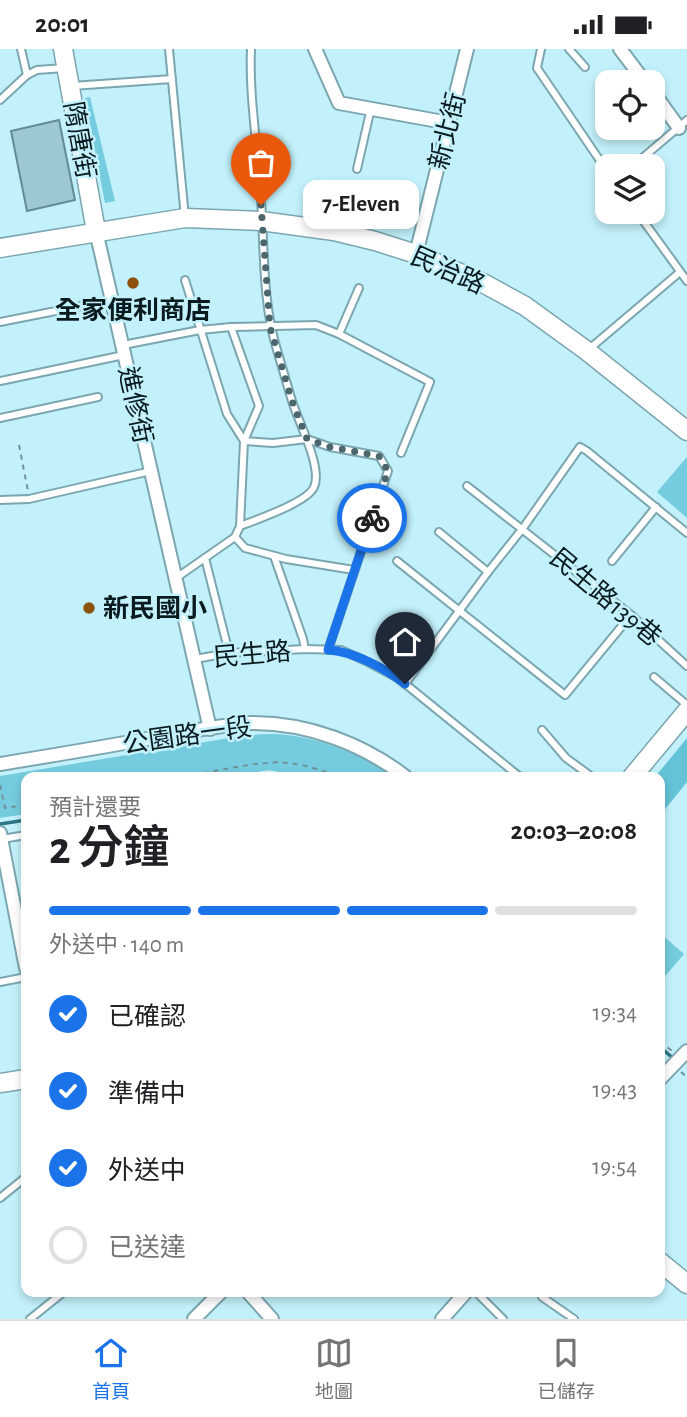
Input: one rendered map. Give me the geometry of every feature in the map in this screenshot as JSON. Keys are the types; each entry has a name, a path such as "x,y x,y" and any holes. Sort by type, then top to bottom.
{"street":[{"name":"隋唐街","path":"63,49 96,231"},
{"path":"315,49 339,103 449,123"},
{"name":"新北街","path":"416,254 467,49"},
{"path":"620,49 636,70"},
{"path":"665,105 683,124"},
{"name":"民治路","path":"0,248 185,218 261,221 334,231 375,241 416,254 483,283 525,306 587,351 687,431"},
{"name":"進修街","path":"96,231 210,729"},
{"path":"636,772 687,711"},
{"name":"公園路一段","path":"0,764 253,723 327,735 364,750 399,772"},
{"path":"0,837 21,943"},
{"path":"665,1073 678,1059"},
{"path":"0,1083 21,1080"},
{"path":"665,1266 687,1284"},
{"path":"194,1319 216,1297"},
{"path":"252,1297 272,1319"},
{"path":"442,1319 462,1297"}],"lane":[{"path":"21,49 27,75"},
{"path":"169,49 185,218"},
{"path":"240,526 299,500 313,490 316,483 314,461 292,401 270,327 253,112 251,49"},
{"path":"541,49 537,68 595,154"},
{"path":"569,49 584,67"},
{"path":"0,100 27,75 37,70 66,68"},
{"path":"70,86 172,79"},
{"path":"357,169 371,108"},
{"path":"647,154 683,124"},
{"path":"646,224 687,281"},
{"path":"587,351 680,272"},
{"path":"185,280 228,414 244,441"},
{"path":"339,334 359,288"},
{"path":"0,323 112,300"},
{"path":"0,381 200,330 316,325 339,334 430,382 401,453"},
{"path":"176,578 235,537 240,526 244,441 259,406 231,327"},
{"path":"0,418 98,397"},
{"path":"244,441 273,443 307,439 330,447 379,456 388,471 328,650"},
{"path":"405,684 523,528 580,447 687,533"},
{"path":"0,500 29,499 151,471"},
{"name":"民生路139巷","path":"467,486 631,615 687,666"},
{"path":"612,561 656,507"},
{"path":"439,532 488,572"},
{"path":"235,537 245,548 274,556 354,570"},
{"path":"274,556 305,649"},
{"path":"205,558 229,653"},
{"path":"397,561 565,695 631,615"},
{"name":"民生路","path":"195,659 229,653 341,650 398,678 514,772"},
{"path":"654,677 687,705"},
{"path":"542,730 566,758 585,772"},
{"path":"0,837 21,835"},
{"path":"0,982 21,978"},
{"path":"0,1198 21,1181"},
{"path":"30,1319 58,1297"},
{"path":"481,1297 503,1319"},
{"path":"542,1297 574,1319"}],"path":[{"path":"19,445 29,499"},
{"path":"213,772 270,762 328,772"},
{"path":"0,785 5,808 21,805"},
{"path":"665,1046 678,1059 687,1077"}],"shaded area":[{"path":"90,97 115,201 105,203 85,98"},
{"path":"687,457 687,518 657,492"},
{"path":"281,734 328,744 387,772 269,770 24,772 247,735"},
{"path":"687,738 687,782 665,809 665,772 659,772"},
{"path":"21,773 21,815 0,818 0,776"},
{"path":"665,937 684,954 665,976"}],"building":[{"path":"59,120 75,200 27,211 11,131"}],"waterway":[{"path":"0,824 21,821"},
{"path":"665,1051 674,1059"}],"way so far":[{"path":"261,205 270,327 299,423 307,439 330,447 379,456 388,471 372,518"}],"place":[{"name":"7-Eleven","path":"261,205"},
{"name":"全家便利商店","path":"133,283"},
{"name":"新民國小","path":"89,608"}],"route":[{"path":"372,518 328,650 341,650 405,684"}]}
